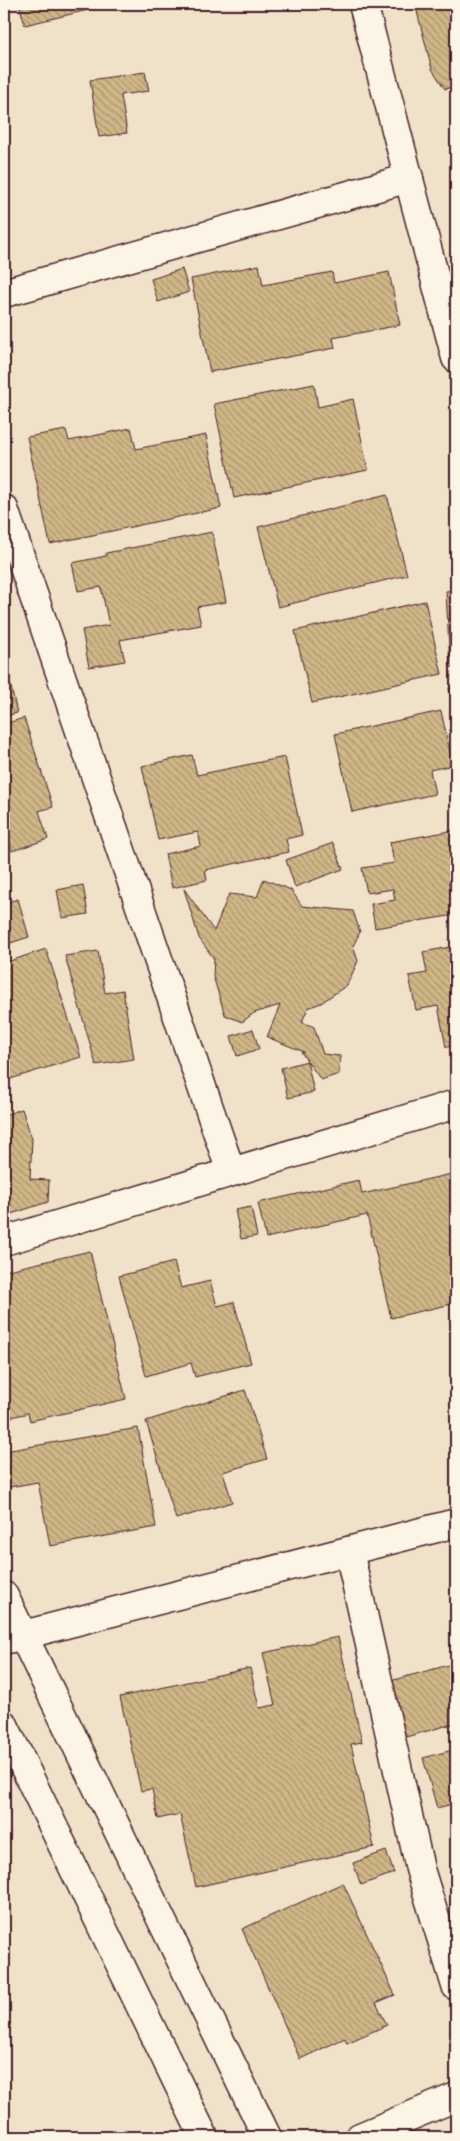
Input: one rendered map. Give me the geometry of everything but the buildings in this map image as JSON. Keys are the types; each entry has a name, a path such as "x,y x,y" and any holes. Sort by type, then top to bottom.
{"street":[{"path":"363,4 409,178 447,284 456,358"},
{"path":"4,292 409,178"},
{"path":"4,509 231,1172"},
{"path":"4,1241 456,1104"},
{"path":"13,1638 456,1522"},
{"path":"349,1550 420,1869 456,1986"},
{"path":"4,1596 13,1638 267,2137"},
{"path":"4,1725 204,2137"},
{"path":"360,2137 456,2098"}]}
